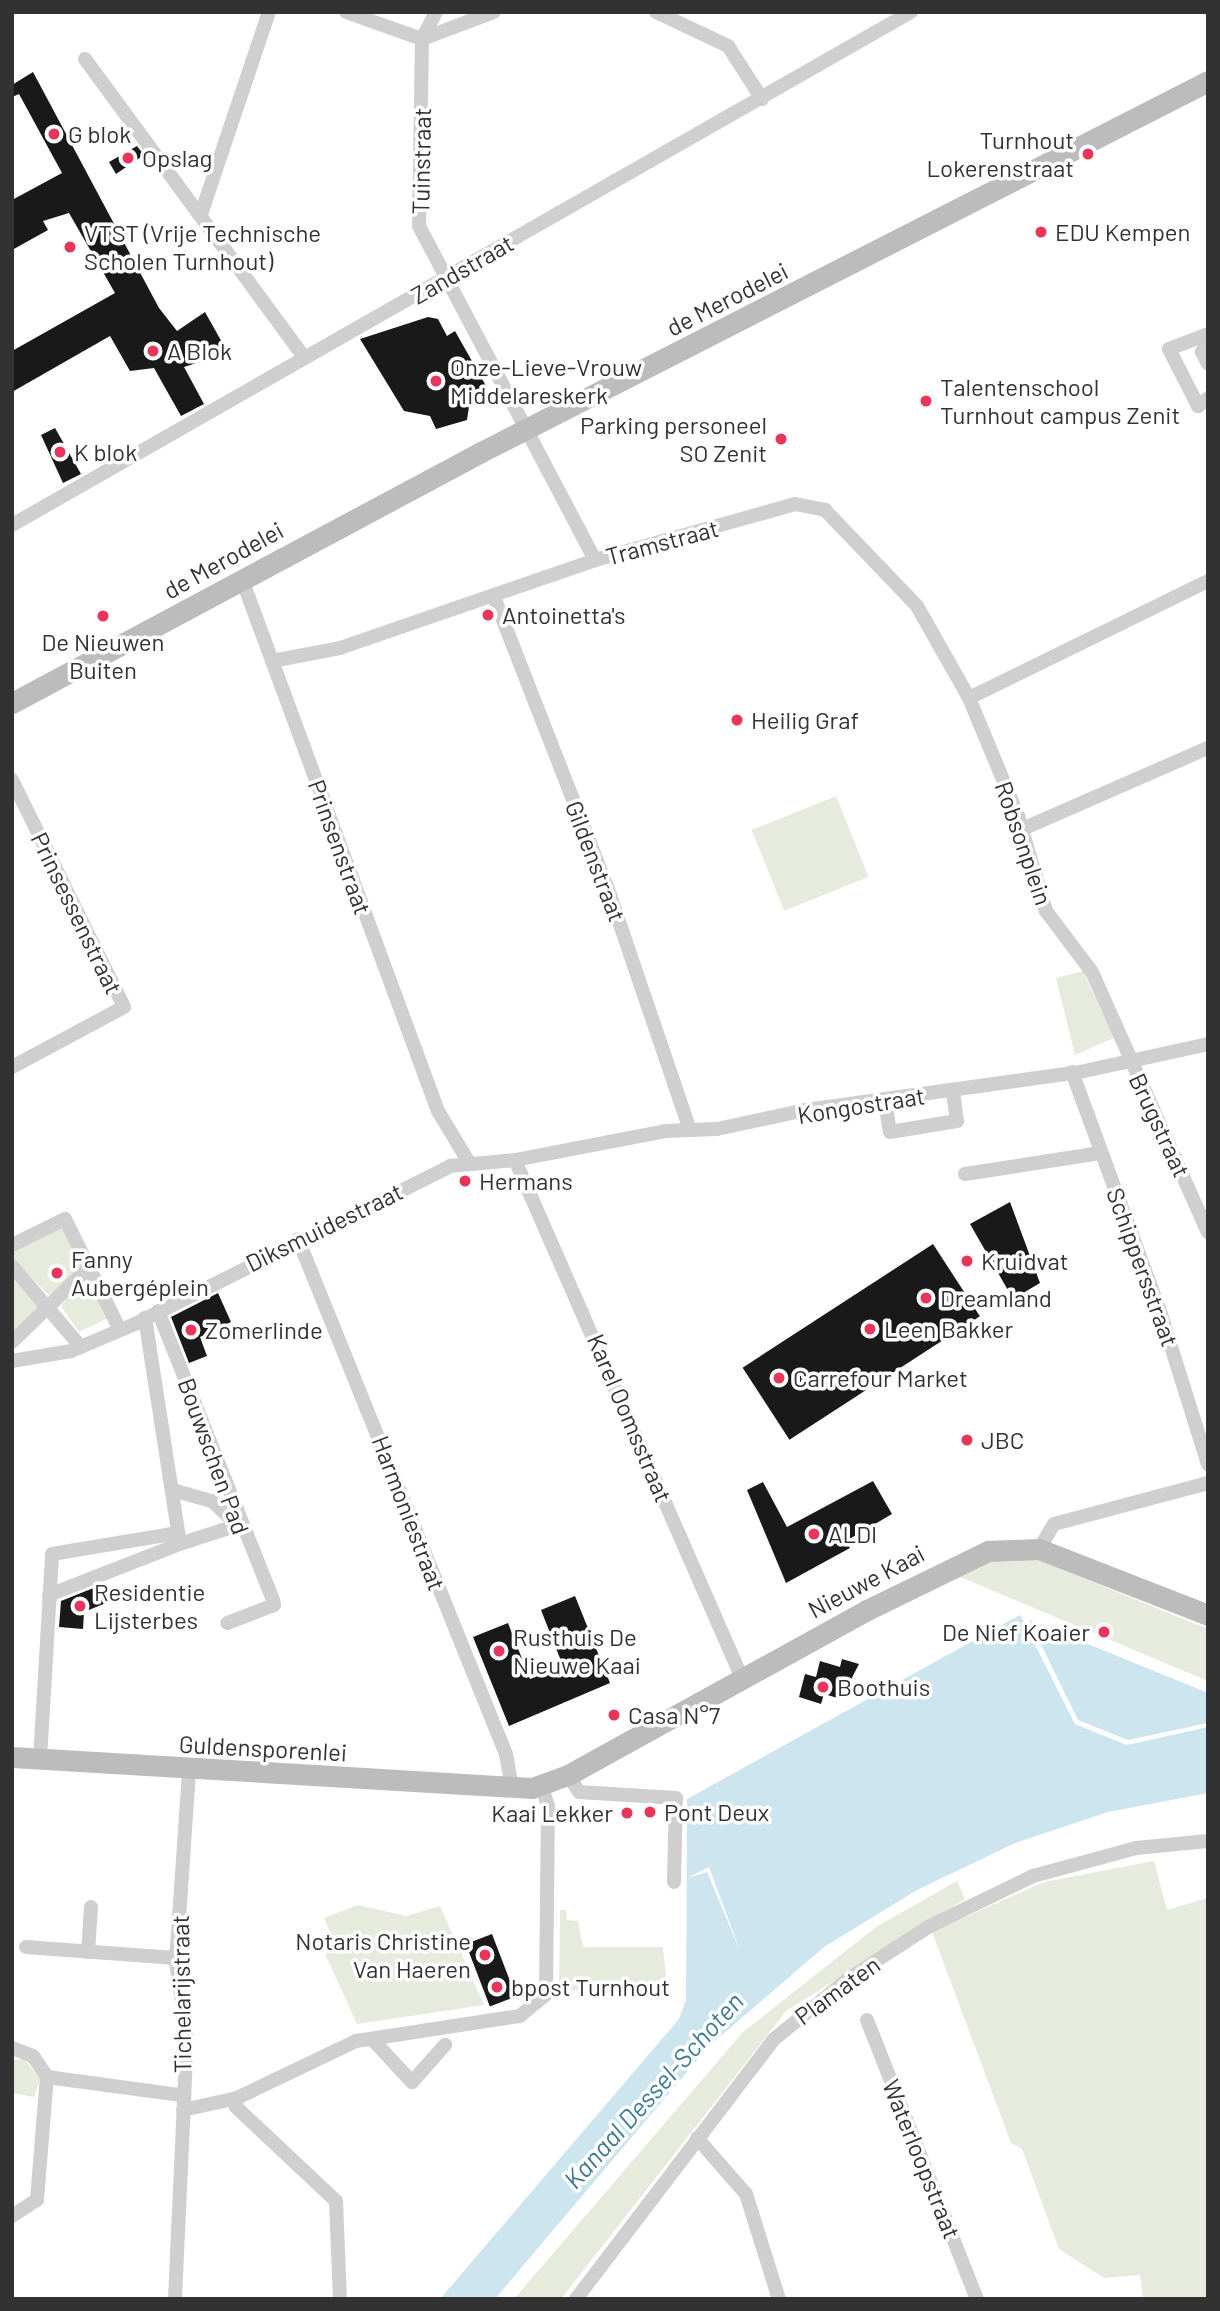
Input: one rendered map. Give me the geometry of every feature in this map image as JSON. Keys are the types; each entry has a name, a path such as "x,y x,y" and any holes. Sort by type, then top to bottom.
{"street":[{"path":"201,214 269,12"},
{"path":"346,12 422,39 494,12"},
{"path":"422,39 436,12"},
{"path":"656,12 729,46 762,99"},
{"name":"Zandstraat","path":"12,525 911,12"},
{"name":"Tuinstraat","path":"422,39 419,226 595,561"},
{"path":"85,59 304,358"},
{"name":"de Merodelei","path":"12,703 1208,81"},
{"path":"1208,334 1169,349 1198,406 1208,398"},
{"path":"1208,343 1202,352 1208,364"},
{"name":"Tramstraat","path":"272,661 340,648 595,561 795,504 814,505 917,606 969,698"},
{"path":"969,698 1208,581"},
{"name":"Prinsenstraat","path":"243,582 438,1111 468,1161"},
{"name":"Gildenstraat","path":"494,597 615,907 690,1127"},
{"name":"Robsonplein","path":"969,698 1020,830 1046,911 1082,953 1129,1057"},
{"path":"1020,830 1208,748"},
{"name":"Prinsessenstraat","path":"12,780 124,1007 12,1067"},
{"name":"Kongostraat","path":"468,1161 515,1160 690,1127 717,1129 1072,1072 1129,1057 1208,1044"},
{"name":"Brugstraat","path":"1129,1057 1208,1231"},
{"name":"Schippersstraat","path":"1072,1072 1159,1308 1208,1464"},
{"path":"886,1101 890,1132 957,1121 953,1091"},
{"path":"965,1174 1100,1153"},
{"name":"Karel Oomsstraat","path":"515,1160 742,1678"},
{"name":"Diksmuidestraat","path":"13,1357 81,1347 152,1315 298,1240 468,1161"},
{"path":"12,1245 65,1219 120,1330"},
{"name":"Harmoniestraat","path":"298,1240 506,1754 512,1789"},
{"path":"12,1266 51,1306 81,1347"},
{"path":"12,1342 89,1267"},
{"path":"152,1315 179,1539"},
{"name":"Bouwschen Pad","path":"152,1315 239,1512 238,1525 274,1605 227,1623"},
{"path":"1039,1549 1054,1524 1208,1483"},
{"path":"172,1490 212,1501 238,1525"},
{"path":"40,1759 52,1554 179,1539 238,1525"},
{"path":"49,1595 179,1539"},
{"name":"Nieuwe Kaai","path":"512,1789 541,1785 568,1775 967,1558 1039,1549 1208,1615"},
{"name":"Guldensporenlei","path":"12,1757 189,1772 512,1789"},
{"name":"Tichelarijstraat","path":"175,2299 183,2110 181,2095 187,2034 176,1958 189,1772"},
{"path":"568,1775 579,1792 676,1798 674,1882"},
{"path":"183,2110 237,2098 372,2039 520,2016 546,1994 548,1806 541,1785"},
{"name":"Plamaten","path":"581,2297 697,2138 773,2040 848,1979 928,1927 1077,1861 1208,1841"},
{"path":"88,1952 91,1907"},
{"path":"26,1947 176,1958"},
{"name":"Waterloopstraat","path":"867,2020 977,2299"},
{"path":"372,2039 412,2082 445,2045"},
{"path":"12,2048 33,2056 47,2077 37,2200 12,2216"},
{"path":"47,2077 181,2095"},
{"path":"237,2098 236,2107 336,2201 340,2299"},
{"path":"697,2138 746,2194 779,2299"}],"shaded area":[{"path":"836,796 869,877 784,911 752,830"},
{"path":"1083,971 1114,1038 1075,1055 1056,978"},
{"path":"63,1227 83,1268 51,1297 12,1259 12,1251"},
{"path":"12,1273 39,1306 14,1333 12,1327"},
{"path":"87,1275 108,1318 79,1332 61,1306"},
{"path":"1036,1559 1208,1629 1208,1681 953,1574 994,1560"},
{"path":"1154,1861 1167,1910 1208,1898 1208,2299 1143,2299 1140,2275 1104,2278 1059,2249 1022,2149 1011,2143 932,1932 1044,1882"},
{"path":"957,1881 965,1899 786,2011 561,2299 514,2299 743,2032 876,1927"},
{"path":"358,1905 406,1916 440,1906 484,2005 357,2024 325,1954 337,1949 324,1918"},
{"path":"560,1910 566,1910 567,1920 578,1921 583,1947 663,1947 666,1976 652,1992 559,1990"},
{"path":"24,2059 40,2079 34,2097 12,2093 12,2060"}],"water":[{"name":"Kanaal Dessel-Schoten","path":"1020,1615 1075,1724 1127,1745 1208,1727 1208,1793 1108,1812 1015,1843 917,1890 824,1947 708,2047 495,2299 440,2299 679,2019 686,2000 687,1799"},
{"path":"1029,1620 1208,1693 1208,1723 1128,1740 1078,1720"}],"pier":[{"path":"709,1867 741,1953 707,1872 687,1878"}],"building":[{"path":"33,72 159,308 177,331 205,312 228,353 184,367 204,404 181,416 154,368 130,371 110,336 12,392 12,351 115,293 69,213 43,221 48,230 12,250 12,200 62,173 19,94 12,97 12,85"},
{"name":"Opslag","path":"137,146 144,155 116,174 109,162"},
{"name":"Onze-Lieve-Vrouw Middelareskerk","path":"428,317 438,319 447,336 455,331 490,393 469,407 467,420 436,429 430,416 404,411 360,339"},
{"name":"K blok","path":"55,428 81,474 63,483 41,435"},
{"path":"1010,1202 1040,1283 1013,1299 970,1224"},
{"path":"933,1244 980,1316 789,1440 743,1368"},
{"name":"Zomerlinde","path":"218,1293 231,1322 200,1337 207,1356 189,1363 171,1317"},
{"name":"ALDI","path":"873,1481 892,1514 846,1541 850,1548 786,1583 747,1490 763,1482 787,1527"},
{"name":"Residentie Lijsterbes","path":"106,1583 113,1600 84,1612 83,1629 59,1627 61,1601"},
{"name":"Rusthuis De Nieuwe Kaai","path":"575,1596 610,1683 509,1726 473,1637 508,1623 530,1679 563,1666 541,1610"},
{"name":"Boothuis","path":"842,1659 859,1664 841,1699 824,1694 821,1704 799,1697 805,1674 816,1677 820,1661 840,1667"},
{"path":"492,1934 516,1997 490,2007 466,1944"}],"place":[{"name":"G blok","path":"54,134"},
{"name":"Turnhout Lokerenstraat","path":"1088,154"},
{"name":"Opslag","path":"128,158"},
{"name":"EDU Kempen","path":"1041,232"},
{"name":"VTST (Vrije Technische Scholen Turnhout)","path":"70,247"},
{"name":"A Blok","path":"153,351"},
{"name":"Onze-Lieve-Vrouw Middelareskerk","path":"436,381"},
{"name":"Talentenschool Turnhout campus Zenit","path":"926,401"},
{"name":"Parking personeel SO Zenit","path":"781,439"},
{"name":"K blok","path":"60,452"},
{"name":"Antoinetta's","path":"488,615"},
{"name":"De Nieuwen Buiten","path":"103,616"},
{"name":"Heilig Graf","path":"737,720"},
{"name":"Hermans","path":"465,1181"},
{"name":"Kruidvat","path":"967,1261"},
{"name":"Fanny Aubergéplein","path":"57,1273"},
{"name":"Dreamland","path":"926,1298"},
{"name":"Leen Bakker","path":"870,1329"},
{"name":"Zomerlinde","path":"191,1330"},
{"name":"Carrefour Market","path":"779,1378"},
{"name":"JBC","path":"967,1440"},
{"name":"ALDI","path":"814,1534"},
{"name":"Residentie Lijsterbes","path":"80,1606"},
{"name":"De Nief Koaier","path":"1104,1632"},
{"name":"Rusthuis De Nieuwe Kaai","path":"499,1651"},
{"name":"Boothuis","path":"823,1687"},
{"name":"Casa N°7","path":"614,1715"},
{"name":"Pont Deux","path":"650,1812"},
{"name":"Kaai Lekker","path":"627,1813"},
{"name":"Notaris Christine Van Haeren","path":"485,1955"},
{"name":"bpost Turnhout","path":"497,1987"}]}
